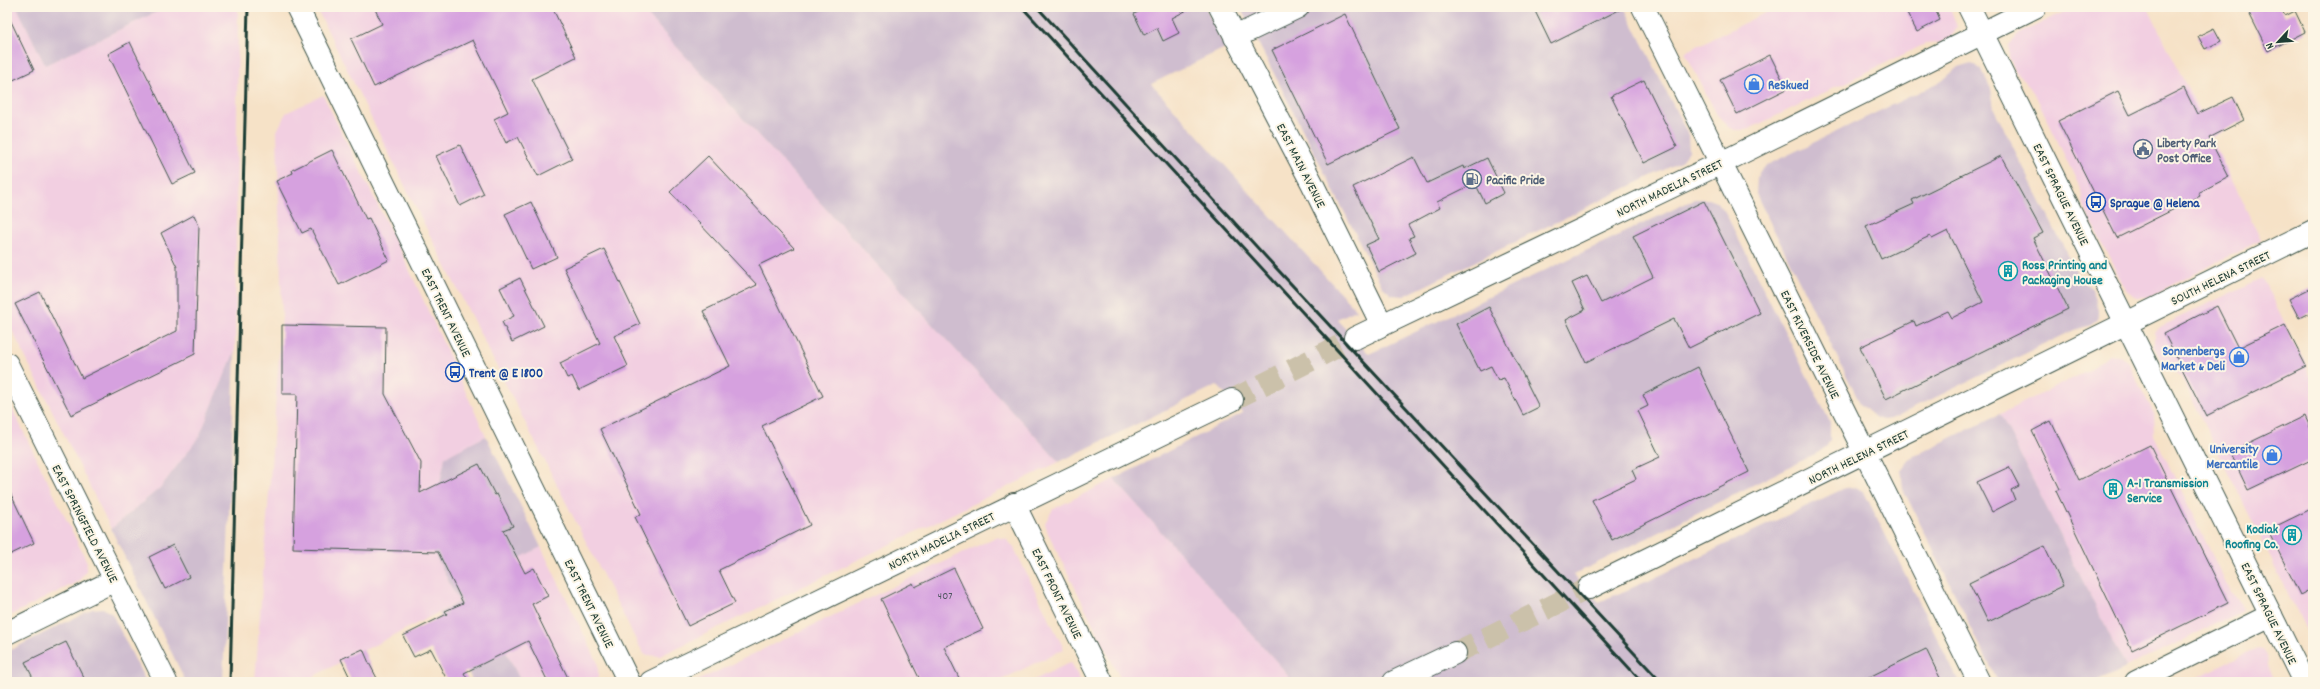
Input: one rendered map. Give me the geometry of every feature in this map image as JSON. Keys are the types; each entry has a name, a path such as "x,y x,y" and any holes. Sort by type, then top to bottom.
{"street":[{"name":"EAST TRENT AVENUE","path":"297,7 629,682"},
{"name":"EAST MAIN AVENUE","path":"1220,7 1312,183 1382,325"},
{"path":"1236,37 1298,7"},
{"name":"EAST RIVERSIDE AVENUE","path":"1643,7 1979,682"},
{"name":"EAST SPRAGUE AVENUE","path":"1969,7 2304,682"},
{"name":"NORTH MADELIA STREET","path":"1355,338 1721,163 2035,7"},
{"name":"SOUTH HELENA STREET","path":"2127,323 2313,231"},
{"name":"NORTH HELENA STREET","path":"1589,588 2127,323"},
{"name":"EAST SPRINGFIELD AVENUE","path":"7,364 166,682"},
{"name":"NORTH MADELIA STREET","path":"651,682 1014,504 1102,464 1232,400"},
{"name":"EAST FRONT AVENUE","path":"1014,504 1102,682"},
{"path":"7,633 115,580"},
{"path":"2136,682 2271,615"},
{"path":"1394,682 1455,653"}],"shaded area":[{"path":"7,7 17,7 45,65 167,7 238,7 235,351 199,437 161,487 111,529 7,320"},
{"path":"17,7 167,7 45,65"},
{"path":"316,7 640,7 1059,462 660,656 645,655 638,644 410,196"},
{"path":"640,7 1205,7 1225,48 1151,84 1356,310 1337,319 1369,354 1695,199 1708,199 1718,203 1724,210 1830,422 1830,440 1827,446 1819,452 1573,575 1599,602 1650,580 1845,488 1856,487 1864,492 1959,682 1292,682 1284,670 1114,479 1243,413 1217,385 1059,462"},
{"path":"1240,7 1624,7 1688,135 1689,151 1680,162 1404,296 1392,295 1382,286"},
{"path":"1777,7 1950,7 1957,27 1952,37 1940,43 1925,44 1753,127 1735,130 1728,127 1718,117 1685,52"},
{"path":"2074,7 2148,7 2261,240 2148,297 2136,297 2126,290 2083,206 2081,190 2034,92 2017,74 2009,57 2009,45 2017,35"},
{"path":"1971,63 1981,69 1991,89 1994,109 2078,276 2090,288 2099,309 2099,314 2096,321 2091,325 2074,330 1891,419 1883,420 1876,418 1861,405 1756,194 1757,178 1760,171 1765,166 1942,81 1958,67"},
{"path":"323,95 403,256 486,436 445,457 429,543 459,602 302,682 255,682 282,317 277,131 286,113"},
{"path":"2262,278 2313,381 2313,644 2181,377 2164,364 2154,346 2154,332 2159,327"},
{"path":"235,351 223,682 186,682 111,529 161,487 199,437"},
{"path":"2109,354 2118,355 2127,361 2153,412 2154,435 2230,592 2238,599 2242,609 2240,612 2126,668 2000,414 2090,370"},
{"path":"7,398 87,562 86,571 79,581 7,617"},
{"path":"2000,414 2126,668 2096,682 1998,682 1903,489 1901,470 1910,458"},
{"path":"486,436 541,547 472,583 521,682 473,682 439,613 459,602 429,543 445,457"},
{"path":"1114,479 1284,670 1292,682 1122,682 1048,533 1045,523 1053,509"},
{"path":"996,537 1006,539 1013,546 1064,649 997,682 695,682"},
{"path":"541,547 598,663 598,677 595,682 521,682 472,582"},
{"path":"103,608 112,614 146,682 7,682 7,652 92,609"},
{"path":"2258,648 2262,649 2266,655 2267,666 2274,682 2188,682"},
{"path":"1071,662 1081,682 1030,682"}],"building":[{"path":"374,7 552,7 576,57 532,79 572,159 538,176 518,137 506,143 494,119 508,112 473,40 374,87 351,39 382,24"},
{"path":"1148,7 1193,7 1172,18 1179,33 1163,41 1157,28 1144,35 1134,14"},
{"path":"1533,7 1625,7 1551,44"},
{"path":"1904,7 1934,7 1940,20 1917,32"},
{"path":"2246,7 2280,7 2285,16 2295,11 2305,32 2268,51"},
{"path":"7,13 34,70 7,83"},
{"path":"1345,14 1400,129 1328,164 1272,50"},
{"path":"2214,28 2221,41 2205,49 2198,36"},
{"path":"130,42 195,173 172,184 108,54"},
{"name":"ReSkued","path":"1770,55 1787,89 1737,114 1720,80"},
{"path":"1644,80 1677,147 1644,163 1611,96"},
{"name":"Liberty Park Post Office","path":"2184,88 2197,114 2233,97 2244,120 2209,138 2229,177 2198,193 2200,196 2117,238 2058,121 2118,91 2130,115"},
{"path":"460,145 484,194 460,206 436,156"},
{"path":"332,150 366,219 369,218 389,260 339,285 311,229 302,233 276,181 293,173 292,170"},
{"path":"708,156 794,248 759,265 823,396 762,426 810,525 719,570 735,603 688,626 635,517 641,514 600,429 730,366 703,311 757,285 670,192"},
{"name":"Ross Printing and Packaging House","path":"2001,156 2043,233 2033,238 2068,309 1886,399 1860,347 1914,321 1916,326 1948,311 1952,318 1983,302 1948,231 1932,239 1930,236 1881,259 1866,226 1914,204 1912,200"},
{"path":"1414,157 1427,183 1463,166 1464,169 1487,158 1504,193 1485,203 1475,183 1437,202 1440,208 1408,225 1414,236 1409,238 1416,253 1379,272 1366,245 1379,239 1353,187"},
{"path":"1704,201 1760,313 1689,348 1674,319 1586,362 1566,320 1585,310 1572,283 1587,276 1601,303 1653,277 1633,236"},
{"path":"531,202 557,257 531,269 505,214"},
{"path":"194,215 199,226 195,354 71,415 15,304 40,292 82,378 177,331 177,267 161,233"},
{"path":"604,249 640,324 614,336 628,366 579,390 572,376 567,378 560,363 600,343 564,268"},
{"path":"520,278 544,326 512,342 502,322 514,316 500,288"},
{"path":"2313,287 2313,311 2299,318 2289,299"},
{"name":"Sonnenbergs Market & Deli","path":"2217,306 2238,348 2285,325 2306,366 2206,416 2164,333"},
{"path":"1489,307 1539,407 1523,415 1504,378 1498,380 1491,366 1480,371 1456,324"},
{"path":"282,325 386,327 385,394 421,463 420,493 479,464 495,495 497,494 513,526 503,530 525,573 534,568 548,596 532,604 570,682 548,682 528,641 464,673 469,682 448,682 431,649 414,657 403,636 447,614 445,611 463,603 438,552 293,548 297,394 282,394"},
{"path":"1698,367 1749,472 1612,540 1592,500 1636,479 1632,470 1660,457 1638,411 1648,406 1643,395"},
{"name":"University Mercantile","path":"2305,416 2313,434 2313,459 2248,490 2230,452"},
{"path":"2051,421 2079,480 2150,445 2228,603 2132,650 2056,491 2060,489 2032,431"},
{"path":"2009,467 2019,486 2011,490 2015,500 1992,512 1977,482"},
{"path":"7,486 34,543 7,556"},
{"path":"2313,508 2313,588 2300,595 2268,530"},
{"path":"173,545 189,577 165,589 149,557"},
{"path":"2044,546 2063,586 1988,622 1969,583"},
{"path":"954,568 983,629 944,647 961,682 921,682 881,599 913,583 915,587"},
{"path":"66,642 86,682 35,682 25,662"},
{"path":"363,649 379,682 352,682 341,659"},
{"path":"1926,649 1942,682 1859,682"}],"tunnel":[{"path":"1232,400 1355,338"},
{"path":"1455,653 1589,588"}],"railway":[{"path":"230,682 248,7"},
{"path":"1022,7 1642,682"},
{"path":"1037,7 1266,257 1661,682"}],"place":[{"name":"ReSkued","path":"1754,84"},
{"name":"Liberty Park Post Office","path":"2143,149"},
{"name":"Pacific Pride","path":"1472,179"},
{"name":"Sprague @ Helena","path":"2096,202"},
{"name":"Ross Printing and Packaging House","path":"2008,271"},
{"name":"Sonnenbergs Market & Deli","path":"2239,357"},
{"name":"Trent @ E 1800","path":"455,372"},
{"name":"University Mercantile","path":"2272,455"},
{"name":"A-1 Transmission Service","path":"2113,489"},
{"name":"Kodiak Roofing Co.","path":"2292,535"}]}
